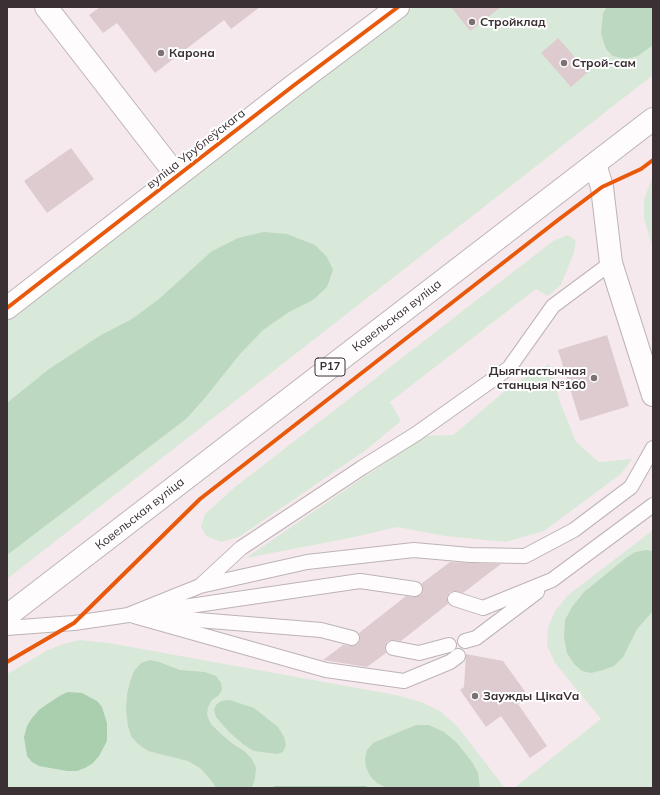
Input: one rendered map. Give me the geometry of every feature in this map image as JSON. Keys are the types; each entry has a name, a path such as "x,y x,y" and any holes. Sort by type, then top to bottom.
{"main road":[{"path":"46,7 177,176"},
{"name":"вуліца Урублеўскага","path":"7,308 293,86 398,7"},
{"name":"Ковельская вуліца","path":"7,616 653,119"},
{"path":"595,164 602,187 611,262 653,395"}],"lane":[{"path":"200,586 241,548 363,467 416,434 508,368 553,306 611,262"},
{"path":"128,615 200,586 307,562 414,550 470,555 525,556 574,530 631,487 653,448"},
{"path":"470,641 653,505"},
{"path":"454,599 484,608 552,580"},
{"path":"7,628 74,623 360,581 415,589"},
{"path":"128,615 321,630 352,638"},
{"path":"128,615 326,670 404,682 450,662 454,650 419,653 393,648"}],"shaded area":[{"path":"414,7 653,7 653,75 7,579 7,321"},
{"path":"607,7 653,7 653,45 638,56 626,59 613,56 606,49 601,34 603,13"},
{"path":"653,176 653,249 644,218 644,199"},
{"path":"264,232 287,234 315,245 327,257 333,270 327,287 313,300 289,312 263,330 240,354 186,419 7,555 7,403 49,369 101,335 132,319 159,299 212,251 238,238"},
{"path":"568,235 576,241 574,253 561,285 548,296 536,289 390,402 401,421 366,450 239,537 221,542 206,536 201,527 205,514 235,487 553,241"},
{"path":"549,364 560,402 576,442 599,462 632,459 621,474 544,531 506,542 445,536 397,527 350,538 246,558 424,436 453,435 512,385"},
{"path":"653,530 653,788 514,788 601,719 555,663 547,645 548,627 555,611 568,595"},
{"path":"647,550 653,551 653,611 637,629 623,657 614,666 591,673 582,671 574,664 567,653 564,637 565,620 572,607 584,592 635,552"},
{"path":"80,640 109,643 396,695 421,702 440,711 457,726 505,788 7,788 7,674 48,650 63,644"},
{"path":"150,660 180,670 205,672 216,676 221,683 222,690 218,696 212,700 208,707 207,715 211,724 221,734 244,751 252,759 256,768 252,788 216,788 200,768 188,761 148,751 138,744 131,736 126,711 127,694 130,682 134,671 141,663"},
{"path":"68,692 82,693 97,701 102,707 107,723 107,741 99,756 93,763 77,771 67,771 39,766 32,762 27,756 24,737 27,726 40,709"},
{"path":"230,700 254,708 278,727 284,737 286,745 283,752 277,754 254,751 229,732 216,717 214,710 216,705 221,701"},
{"path":"416,725 429,725 444,732 457,743 472,762 478,773 480,788 386,788 377,783 370,776 366,767 365,758 367,750 373,743"},
{"path":"276,786 365,786 372,788 268,788"}],"building":[{"name":"Карона","path":"100,7 260,7 231,29 224,20 155,73 117,23 103,33 89,15"},
{"name":"Стройклад","path":"451,7 501,7 470,31"},
{"name":"Строй-сам","path":"558,38 588,72 571,87 541,53"},
{"path":"71,148 94,179 47,213 24,181"},
{"name":"Дыягнастычная станцыя №160","path":"607,335 629,406 580,421 558,350"},
{"path":"450,562 501,564 463,593 454,591 450,592 447,597 448,604 401,641 391,640 387,642 385,647 386,653 367,667 323,660 343,645 354,646 358,644 360,640 359,633 406,596 414,597 421,595 423,590 421,584"},
{"path":"466,654 503,661 529,697 518,704 547,746 530,758 501,716 486,727 460,690 464,687"}],"cycle path":[{"path":"7,308 293,86 398,7"},
{"path":"7,662 74,623 200,499 558,220 602,187 641,169 653,160"}],"place":[{"name":"Стройклад","path":"472,22"},
{"name":"Карона","path":"161,53"},
{"name":"Строй-сам","path":"564,63"},
{"name":"Дыягнастычная станцыя №160","path":"594,378"},
{"name":"Заужды ЦікаVа","path":"475,696"}]}
